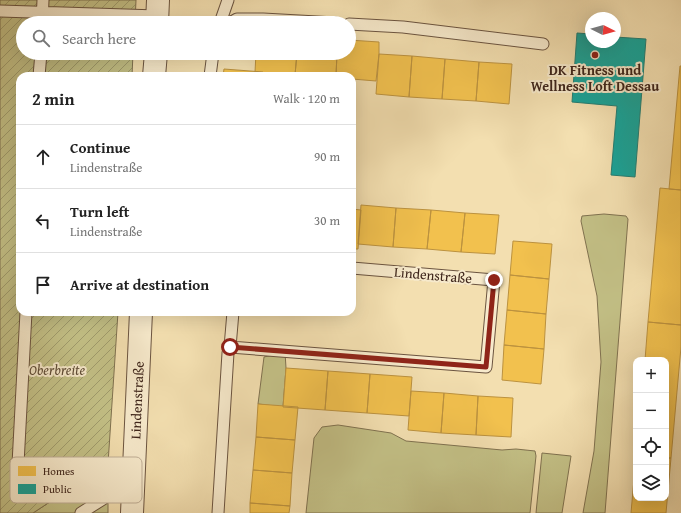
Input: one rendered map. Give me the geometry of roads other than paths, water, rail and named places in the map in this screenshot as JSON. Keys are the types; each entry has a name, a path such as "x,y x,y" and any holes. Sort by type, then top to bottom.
{"street":[{"path":"154,72 155,60"},
{"name":"Lindenstraße","path":"135,457 141,316"},
{"name":"Lindenstraße","path":"132,503 132,513"}],"lane":[{"path":"43,0 43,16"},
{"path":"222,16 228,0"},
{"path":"0,11 31,16"},
{"path":"89,16 157,13"},
{"path":"356,24 403,27 543,44"},
{"path":"39,72 40,60"},
{"path":"211,72 212,60"},
{"name":"Lindenstraße","path":"230,347 486,367 494,280 356,268"},
{"path":"18,457 26,316"},
{"path":"218,513 228,353 230,347 233,316"},
{"path":"81,513 97,503"}],"place":[{"name":"DK Fitness und Wellness Loft Dessau","path":"595,55"}],"park label":[{"name":"Oberbreite","path":"57,370"}]}
